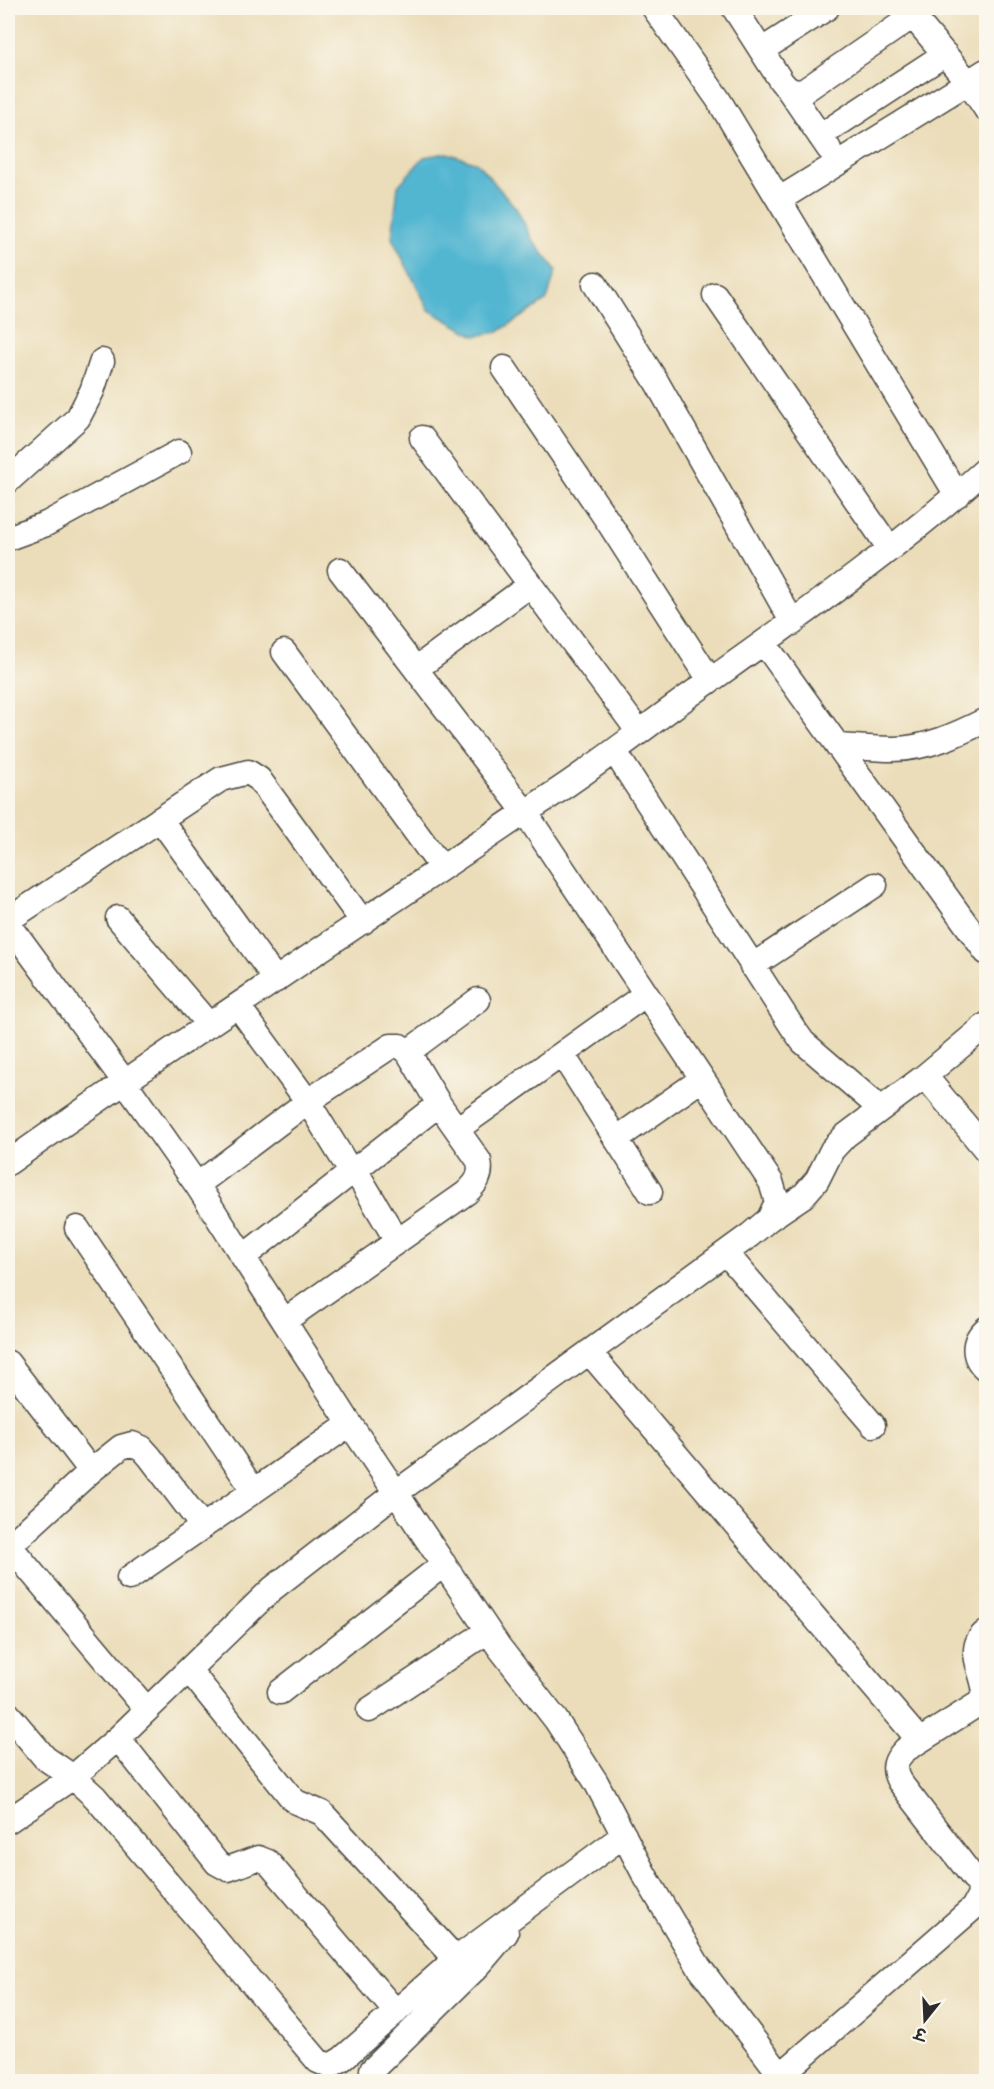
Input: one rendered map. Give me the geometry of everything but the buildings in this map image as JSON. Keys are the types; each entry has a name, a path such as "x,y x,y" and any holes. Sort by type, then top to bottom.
{"street":[{"path":"654,8 718,99 957,495"},
{"path":"734,8 839,162"},
{"path":"762,50 827,8"},
{"path":"788,89 796,93 804,91 910,12 945,54 977,76 987,109"},
{"path":"820,136 945,54"},
{"path":"780,199 977,76"},
{"path":"595,284 656,381 793,623"},
{"path":"715,295 890,549"},
{"path":"8,481 78,418 92,391 102,361"},
{"path":"504,368 609,523 710,680"},
{"path":"422,438 639,732"},
{"path":"8,538 46,524 179,452"},
{"path":"8,1162 124,1081 525,812 569,785 710,680 793,623 957,495 983,479"},
{"path":"340,570 525,812 771,1182 777,1202 769,1219"},
{"path":"417,668 530,585"},
{"path":"764,643 987,952"},
{"path":"284,652 442,868"},
{"path":"837,746 895,749 921,746 987,720"},
{"path":"615,752 803,1042 881,1109"},
{"path":"363,922 259,779 248,772 221,779 8,922 197,1185 488,1631 556,1720 596,1782 644,1874 699,1967 784,2078 973,1908 979,1900 979,1884 895,1774 894,1767 899,1756 919,1740 978,1704 985,1695 985,1685 975,1647 980,1637 987,1632"},
{"path":"160,819 276,981"},
{"path":"752,966 875,885"},
{"path":"118,918 209,1025"},
{"path":"457,1129 646,994"},
{"path":"408,1052 478,1000"},
{"path":"238,1006 307,1102 348,1167 355,1170 393,1234 399,1240"},
{"path":"8,1821 73,1777 118,1738 272,1589 396,1492 803,1196 817,1180 832,1150 845,1136 926,1076 987,1025"},
{"path":"197,1185 307,1102 391,1046 400,1046 408,1052 439,1104 479,1161 481,1170 478,1179 466,1193 284,1321"},
{"path":"562,1054 650,1192"},
{"path":"926,1076 987,1150"},
{"path":"616,1139 702,1079"},
{"path":"243,1257 439,1104"},
{"path":"77,1228 254,1491"},
{"path":"726,1253 873,1425"},
{"path":"987,1329 975,1342 975,1354 980,1364 987,1369"},
{"path":"590,1352 919,1740"},
{"path":"8,1363 91,1470"},
{"path":"129,1578 351,1424"},
{"path":"147,1710 8,1545 91,1470 121,1447 132,1444 142,1448 203,1527"},
{"path":"280,1692 444,1564"},
{"path":"369,1710 488,1631"},
{"path":"189,1670 290,1796 296,1802 322,1813 456,1959"},
{"path":"8,1714 45,1758 73,1777 95,1797 318,2061 330,2066 336,2064 456,1959 624,1835"},
{"path":"118,1738 218,1863 228,1869 258,1858 268,1862 396,2012"},
{"path":"372,2070 493,1950 525,1906"}],"water":[{"path":"447,153 477,163 516,208 533,241 556,270 547,300 498,332 475,336 429,310 392,238 398,186 424,157"}]}
